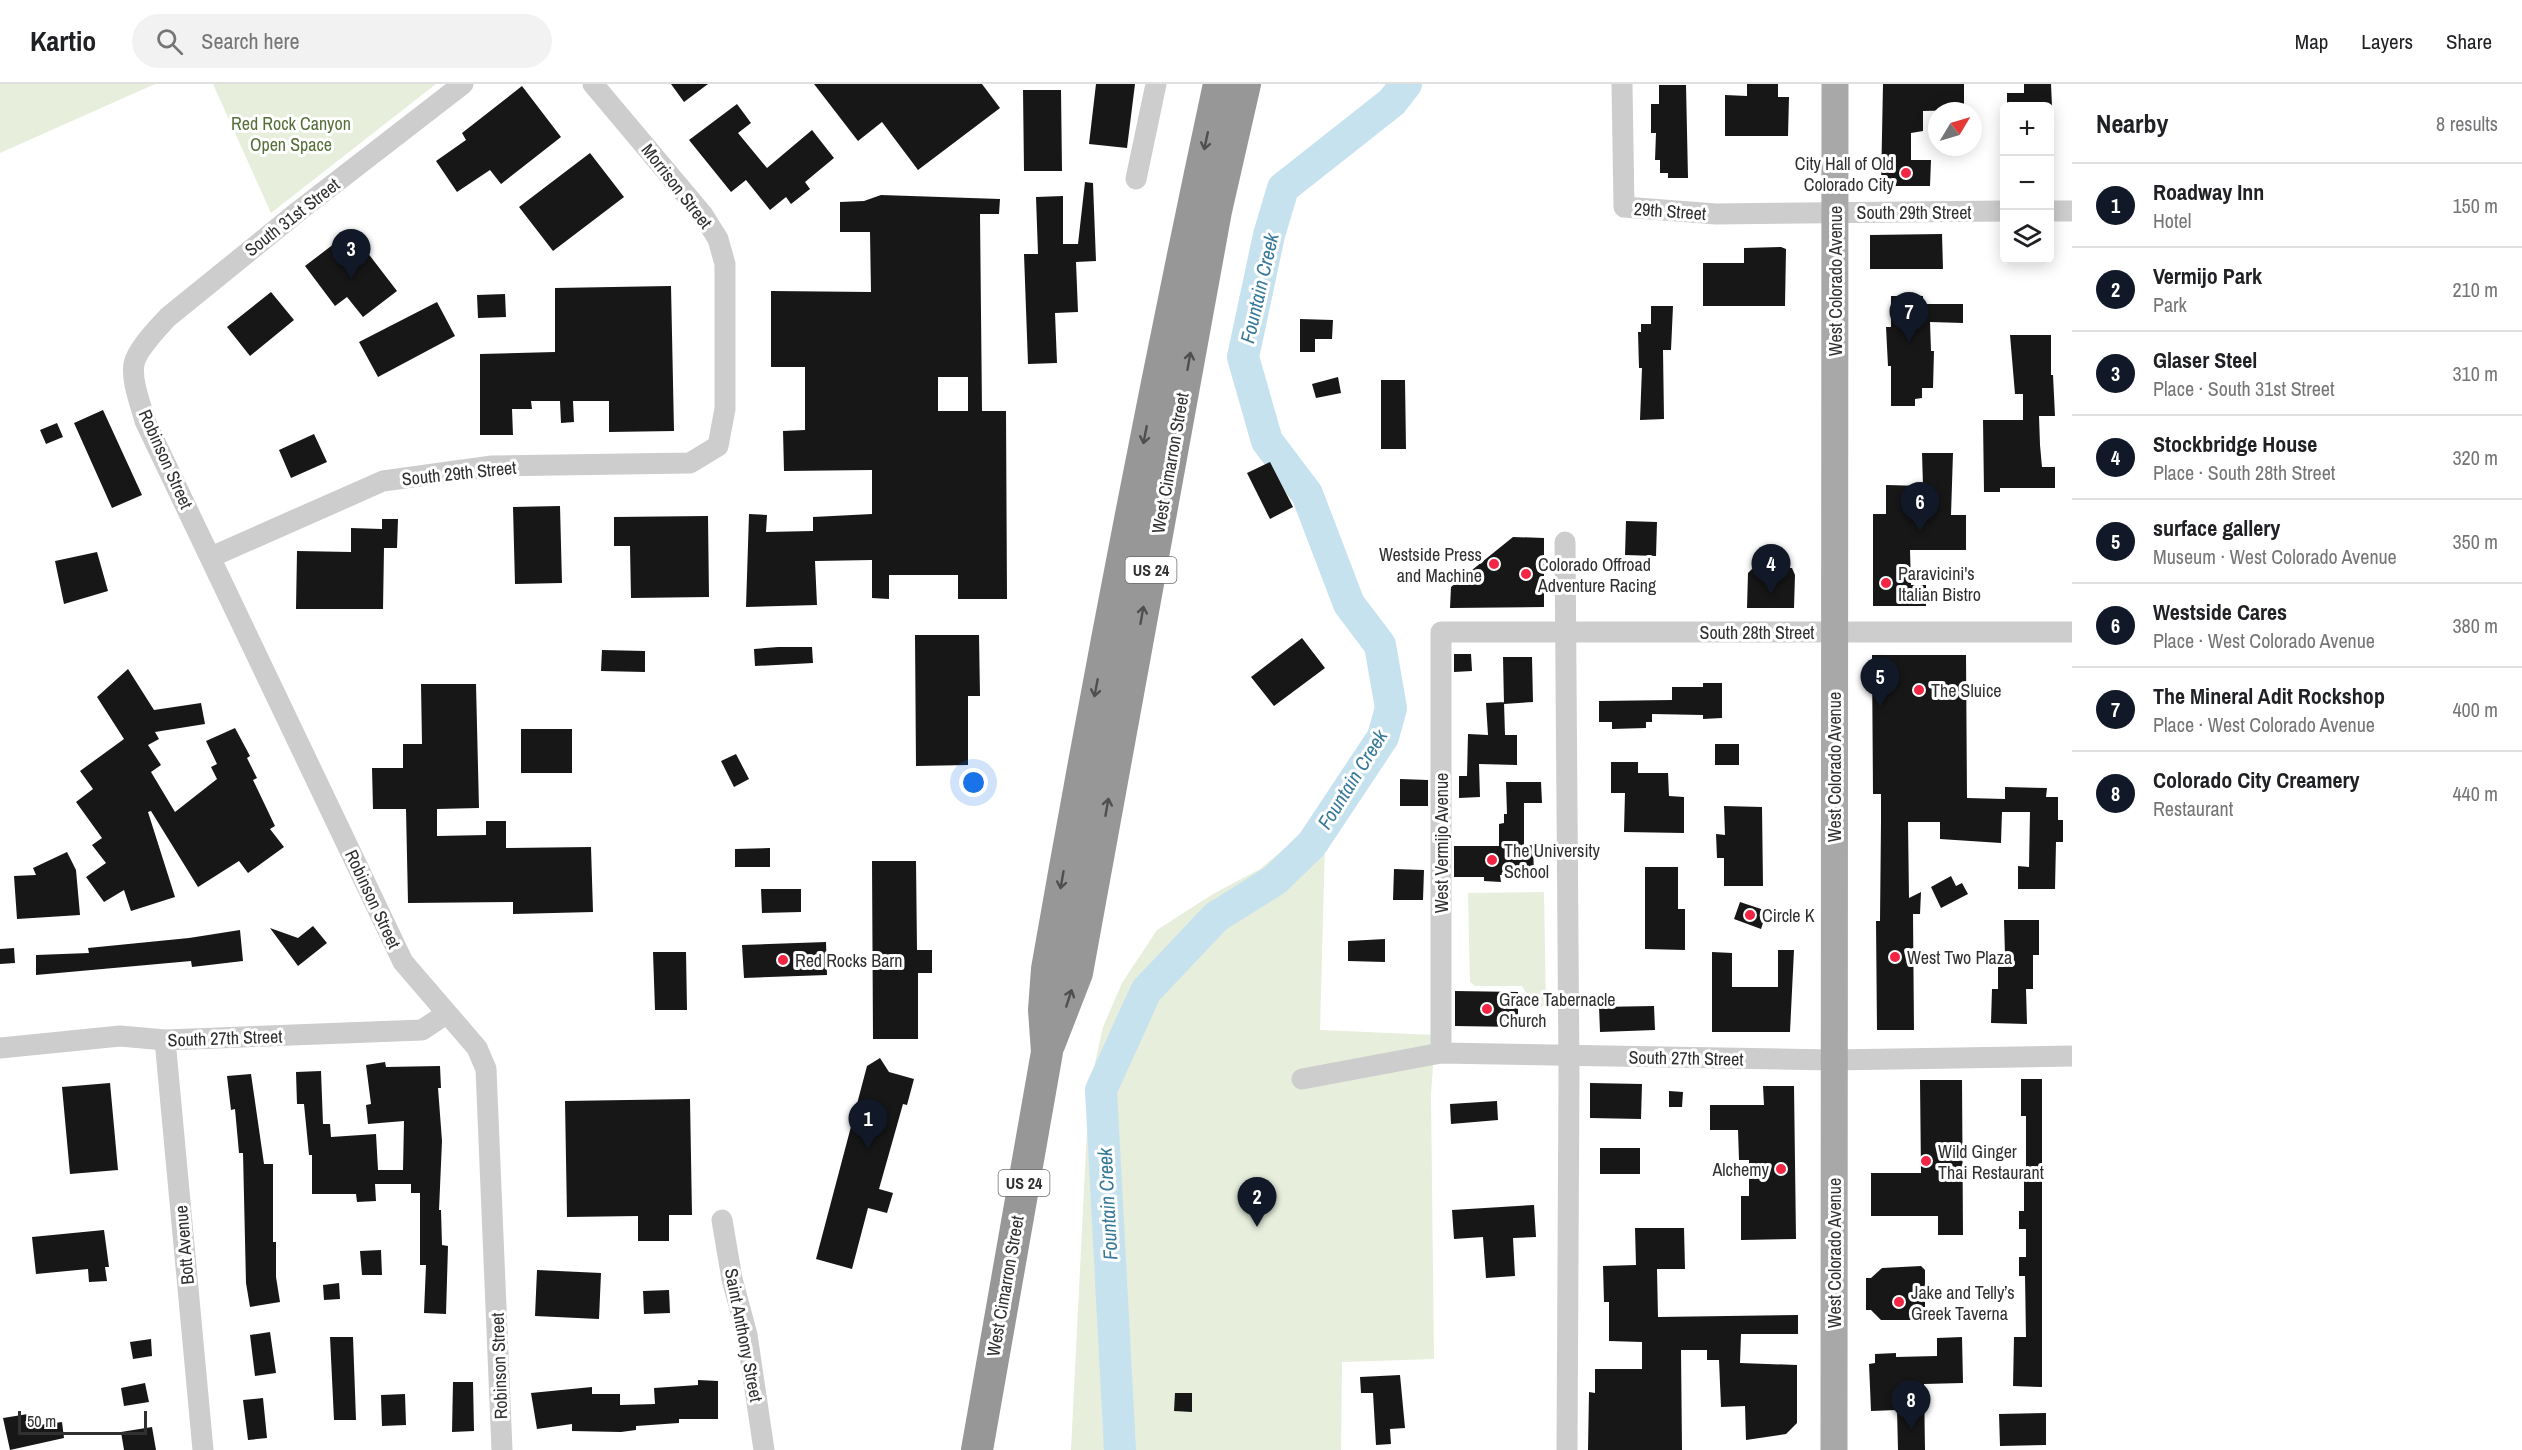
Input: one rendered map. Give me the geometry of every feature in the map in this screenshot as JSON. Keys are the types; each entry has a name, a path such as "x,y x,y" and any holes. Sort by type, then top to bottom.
{"highway":[{"name":"West Cimarron Street","path":"1047,1052 1044,1010 1047,969 1089,728 1154,389 1219,84"},
{"name":"West Cimarron Street","path":"976,1450 1047,1052 1077,974 1214,222 1245,84"}],"main road":[{"name":"West Colorado Avenue","path":"1834,1450 1835,84"}],"street":[{"name":"South 31st Street","path":"134,364 150,336 168,317 300,210 463,84"},
{"name":"Morrison Street","path":"594,84 703,215 718,239 725,264 725,409 717,446"},
{"path":"1136,179 1156,84"},
{"name":"29th Street","path":"1622,84 1624,207 1716,214"},
{"name":"South 29th Street","path":"1716,214 2000,211"},
{"path":"2054,211 2072,211"},
{"name":"Robinson Street","path":"134,364 146,421 403,962 477,1048 486,1069 502,1450"},
{"name":"South 29th Street","path":"211,557 383,481 492,466 690,463 717,446"},
{"path":"1565,542 1569,1057 1568,1450"},
{"name":"South 28th Street","path":"1442,632 1567,630 2072,632"},
{"name":"West Vermijo Avenue","path":"1441,1053 1442,632"},
{"name":"South 27th Street","path":"0,1048 120,1036 165,1040 422,1030 446,1014"},
{"name":"Bott Avenue","path":"165,1040 203,1450"},
{"name":"South 27th Street","path":"1302,1079 1441,1053 1569,1057 1833,1059 2072,1056"},
{"name":"Saint Anthony Street","path":"722,1220 732,1279 747,1335 764,1450"}],"green space":[{"path":"0,84 155,84 0,153"},
{"name":"Red Rock Canyon Open Space","path":"213,84 436,84 271,213"},
{"path":"1326,806 1320,1030 1435,1035 1431,1095 1434,1359 1342,1362 1341,1450 1071,1450 1089,1090 1103,1027 1122,983 1157,930 1213,894 1260,869 1303,833"},
{"path":"1544,892 1546,1006 1535,1007 1522,986 1475,986 1470,982 1468,893"}],"building":[{"path":"671,84 708,84 684,102"},
{"path":"814,84 982,84 1000,108 918,170 882,122 858,141"},
{"path":"1096,84 1135,84 1127,148 1089,144"},
{"path":"1747,84 1778,84 1778,97 1789,97 1788,136 1725,136 1725,95 1747,96"},
{"path":"1883,84 1964,84 1964,102 1928,102 1928,111 1923,111 1923,131 1911,133 1911,160 1931,160 1930,186 1881,186"},
{"path":"2024,84 2051,84 2052,102 2007,102 2007,93 2024,93"},
{"path":"1659,85 1686,85 1688,178 1668,178 1668,173 1660,173 1660,160 1655,160 1656,133 1651,133 1651,104 1659,104"},
{"path":"522,86 561,137 501,184 490,170 457,192 436,161 466,140 462,133"},
{"path":"1023,90 1061,90 1062,171 1024,171"},
{"path":"737,104 751,123 738,133 767,168 812,130 834,158 805,182 810,189 791,204 786,197 770,210 746,180 731,192 689,140"},
{"path":"590,153 624,197 553,251 519,207"},
{"path":"1085,182 1093,183 1096,261 1076,262 1078,312 1055,313 1057,363 1028,364 1024,254 1038,254 1036,197 1063,196 1063,244 1078,244"},
{"path":"881,195 1000,199 999,214 980,214 982,411 1006,411 1007,599 958,599 958,575 889,575 889,599 872,598 872,560 815,561 817,605 746,607 749,514 767,515 766,532 813,531 813,517 872,514 872,470 784,471 783,431 805,430 805,367 771,367 771,291 871,292 870,232 840,232 840,202 864,201","holes":["938,377 968,377 968,411 938,411"]},
{"path":"1942,234 1943,269 1870,269 1870,235"},
{"path":"354,235 397,291 363,317 347,297 335,306 305,266 343,237 346,241"},
{"path":"1781,247 1786,249 1785,306 1703,306 1703,263 1744,263 1744,248"},
{"path":"671,286 674,431 609,432 609,401 573,401 574,422 561,423 560,401 531,401 532,409 512,409 513,435 480,435 480,354 555,352 555,288"},
{"path":"271,292 294,320 250,356 227,327"},
{"path":"505,294 506,317 478,318 477,295"},
{"path":"1891,296 1923,296 1923,304 1963,304 1963,323 1930,322 1931,351 1934,351 1933,388 1922,388 1922,398 1915,399 1915,406 1891,406 1891,366 1888,366 1886,327 1891,327"},
{"path":"437,302 455,336 378,377 359,342"},
{"path":"1651,306 1673,306 1671,350 1663,350 1664,419 1640,420 1642,368 1639,368 1638,332 1641,332 1641,324 1651,324"},
{"path":"1300,319 1333,320 1332,339 1315,339 1315,352 1300,352"},
{"path":"2010,335 2051,335 2051,375 2053,375 2055,416 2039,416 2042,467 2055,467 2055,488 2000,488 2000,492 1984,492 1983,420 2023,420 2023,394 2015,394"},
{"path":"1338,377 1341,393 1316,398 1312,384"},
{"path":"1381,380 1405,380 1406,449 1381,449"},
{"path":"103,410 142,495 112,508 74,423"},
{"path":"57,423 63,437 46,444 40,430"},
{"path":"314,434 327,462 291,478 279,450"},
{"path":"1922,453 1953,453 1951,515 1966,515 1966,550 1910,550 1911,585 1926,585 1926,606 1873,606 1873,514 1886,514 1886,485 1923,486"},
{"path":"1270,462 1293,507 1270,519 1247,473"},
{"path":"560,506 562,583 515,584 513,507"},
{"path":"708,516 709,597 631,598 630,546 614,546 614,517"},
{"path":"382,519 398,519 397,548 384,548 383,609 296,609 297,551 351,552 351,528 382,529"},
{"path":"1626,521 1657,522 1656,556 1625,555"},
{"path":"1513,537 1544,538 1544,607 1450,608 1451,587"},
{"path":"97,552 108,591 64,604 55,561"},
{"path":"1754,567 1792,568 1795,575 1794,608 1747,608 1748,573"},
{"path":"915,635 979,635 980,696 968,696 968,765 916,766"},
{"path":"1302,638 1325,668 1274,706 1251,677"},
{"path":"812,647 813,663 755,666 754,649"},
{"path":"602,650 645,651 645,672 601,671"},
{"path":"1454,654 1471,654 1472,671 1454,672"},
{"path":"1872,655 1966,655 1967,798 2005,799 2005,787 2047,788 2046,797 2058,797 2058,820 2063,820 2063,842 2056,842 2055,889 2018,889 2018,866 2029,867 2030,812 2002,812 2001,843 1940,839 1940,822 1908,822 1909,898 1921,892 1920,914 1913,914 1914,1030 1877,1030 1876,921 1880,921 1881,794 1873,794"},
{"path":"1503,657 1532,657 1533,702 1504,704"},
{"path":"128,669 154,710 201,703 205,724 155,732 159,739 148,745 161,765 151,772 175,812 217,779 211,767 217,764 206,741 235,728 250,756 247,758 257,778 253,780 275,826 270,829 284,847 248,873 239,861 198,887 151,811 148,812 175,897 131,911 124,890 104,902 86,877 106,863 92,845 102,838 76,802 93,789 80,771 124,739 97,697"},
{"path":"1703,683 1722,683 1722,718 1703,719 1703,715 1652,714 1652,722 1646,722 1646,728 1612,729 1612,722 1599,722 1599,701 1672,700 1672,687 1703,687"},
{"path":"421,684 476,684 479,808 437,809 437,836 486,835 486,821 506,821 506,848 591,847 593,912 513,914 513,902 408,903 406,809 373,809 372,768 403,768 403,744 422,744"},
{"path":"1504,702 1505,735 1517,735 1517,765 1479,764 1480,797 1459,798 1459,776 1467,776 1468,734 1488,735 1486,703"},
{"path":"521,729 572,729 572,773 521,773"},
{"path":"1715,744 1739,744 1739,765 1715,765"},
{"path":"736,754 749,779 734,787 721,761"},
{"path":"1611,762 1638,762 1638,773 1668,773 1669,796 1684,797 1684,833 1624,832 1625,793 1611,793"},
{"path":"1400,779 1428,780 1428,806 1400,806"},
{"name":"The University School","path":"1506,782 1541,782 1542,803 1524,803 1524,846 1533,845 1534,875 1500,875 1501,882 1484,881 1484,877 1454,877 1454,846 1499,846 1499,824 1504,823 1504,814 1507,814"},
{"name":"Circle K","path":"1724,806 1762,807 1763,886 1724,886 1724,858 1717,858 1716,834 1725,835"},
{"path":"770,848 770,867 735,867 735,849"},
{"path":"67,852 76,870 80,915 17,919 14,876 36,875 33,868"},
{"path":"872,861 916,861 917,950 932,950 932,973 918,973 918,1039 873,1039"},
{"path":"1645,867 1678,867 1678,909 1685,909 1685,950 1645,949"},
{"path":"1394,869 1424,870 1423,900 1393,900"},
{"path":"1951,876 1956,886 1962,883 1968,894 1941,908 1931,887"},
{"path":"761,889 801,889 801,912 762,913"},
{"name":"Circle K","path":"1740,902 1767,911 1761,929 1734,919"},
{"path":"2004,920 2039,920 2039,955 2033,955 2033,989 2026,989 2027,1024 1991,1023 1992,989 1998,989 1998,955 2005,955"},
{"path":"313,926 327,943 298,966 270,928 298,938"},
{"path":"240,930 243,961 192,967 191,961 36,975 36,955 89,953 88,948 189,938"},
{"path":"1385,939 1385,962 1348,961 1348,941"},
{"path":"826,942 827,975 744,978 742,945"},
{"path":"14,948 15,963 0,964 0,949"},
{"path":"1778,950 1794,950 1790,1032 1712,1032 1712,952 1732,953 1732,987 1778,987"},
{"path":"653,952 686,952 687,1010 655,1010"},
{"name":"Grace Tabernacle Church","path":"1455,991 1518,992 1518,1027 1455,1026"},
{"path":"1654,1006 1655,1030 1600,1032 1599,1007"},
{"path":"880,1058 889,1072 914,1079 907,1105 903,1104 879,1189 893,1193 887,1213 868,1208 852,1269 816,1259 867,1066"},
{"path":"385,1062 386,1067 440,1066 441,1088 438,1088 442,1141 439,1210 441,1210 442,1245 448,1246 446,1314 424,1313 426,1265 420,1265 420,1193 411,1193 411,1184 375,1184 376,1201 357,1202 356,1194 312,1194 312,1155 309,1155 304,1104 297,1104 296,1072 321,1071 323,1124 330,1124 331,1137 376,1134 378,1170 403,1170 404,1121 368,1124 366,1105 371,1104 366,1065"},
{"path":"251,1074 264,1164 273,1164 273,1242 276,1242 276,1277 280,1302 250,1307 246,1283 243,1153 239,1153 235,1109 231,1110 227,1076"},
{"path":"2021,1079 2042,1079 2042,1387 2013,1386 2014,1337 2026,1337 2025,1276 2019,1276 2019,1257 2026,1257 2026,1229 2019,1229 2019,1211 2024,1211 2024,1168 2026,1168 2026,1116 2021,1116"},
{"path":"1920,1080 1962,1080 1963,1235 1938,1235 1938,1216 1871,1216 1871,1173 1921,1173"},
{"path":"110,1083 118,1170 70,1174 62,1087"},
{"path":"1590,1083 1642,1084 1641,1119 1590,1118"},
{"path":"1763,1086 1794,1086 1796,1239 1741,1240 1741,1196 1749,1196 1749,1160 1739,1160 1738,1130 1710,1130 1710,1105 1764,1105"},
{"path":"1669,1091 1683,1092 1682,1107 1669,1107"},
{"path":"690,1099 692,1215 669,1215 669,1241 638,1241 638,1216 567,1217 565,1101"},
{"path":"1497,1101 1498,1120 1451,1124 1450,1104"},
{"path":"1600,1148 1640,1148 1640,1174 1600,1174"},
{"path":"1534,1205 1536,1237 1513,1238 1515,1276 1486,1278 1483,1237 1454,1239 1452,1210"},
{"path":"1635,1228 1684,1228 1685,1269 1657,1269 1658,1317 1798,1315 1798,1334 1741,1334 1740,1363 1797,1365 1797,1423 1786,1434 1746,1440 1745,1406 1721,1407 1719,1360 1707,1360 1707,1350 1681,1350 1682,1450 1588,1450 1589,1392 1595,1393 1595,1369 1642,1369 1642,1342 1609,1341 1609,1302 1604,1302 1603,1266 1636,1265"},
{"path":"104,1230 109,1267 105,1267 107,1281 89,1282 88,1269 36,1274 32,1237"},
{"path":"381,1250 382,1275 362,1275 360,1251"},
{"path":"1921,1266 1925,1270 1925,1309 1913,1320 1881,1320 1871,1310 1866,1310 1866,1278 1871,1278 1882,1268"},
{"path":"537,1270 601,1273 599,1319 535,1316"},
{"path":"339,1283 340,1299 324,1300 323,1285"},
{"path":"669,1290 670,1313 644,1314 643,1291"},
{"path":"270,1332 276,1373 255,1376 250,1335"},
{"path":"330,1337 353,1337 356,1420 334,1420"},
{"path":"1962,1337 1963,1383 1924,1384 1925,1450 1898,1450 1897,1410 1871,1411 1869,1364 1875,1363 1875,1354 1896,1353 1896,1357 1937,1356 1937,1338"},
{"path":"151,1339 152,1356 133,1359 130,1342"},
{"path":"1400,1375 1405,1428 1390,1429 1391,1444 1376,1445 1373,1393 1361,1393 1360,1377"},
{"path":"698,1380 718,1381 718,1419 679,1419 679,1423 636,1426 636,1430 621,1432 572,1431 572,1424 537,1429 531,1393 592,1387 592,1394 620,1394 620,1405 655,1404 654,1388 698,1385"},
{"path":"453,1382 473,1382 474,1431 452,1432"},
{"path":"145,1383 149,1402 124,1406 121,1388"},
{"path":"1175,1393 1192,1393 1192,1412 1174,1411"},
{"path":"405,1394 406,1425 382,1426 381,1395"},
{"path":"263,1398 267,1438 248,1440 243,1400"},
{"path":"2046,1413 2046,1445 2000,1446 1999,1414"},
{"path":"28,1414 31,1426 62,1422 64,1438 10,1450 3,1418"},
{"path":"152,1427 156,1450 124,1450 121,1432"}],"waterway":[{"name":"Fountain Creek","path":"1120,1450 1101,1090 1146,991 1216,917 1275,880 1312,844 1383,737 1391,708 1380,645 1349,604 1307,494 1267,441 1243,357 1269,235 1283,188 1392,102 1406,84"}],"place":[{"name":"City Hall of Old Colorado City","path":"1906,173"},
{"name":"Glaser Steel","path":"351,279"},
{"name":"The Mineral Adit Rockshop","path":"1909,342"},
{"name":"Westside Cares","path":"1920,532"},
{"name":"Westside Press and Machine","path":"1494,564"},
{"name":"Colorado Offroad Adventure Racing","path":"1526,574"},
{"name":"Paravicini's Italian Bistro","path":"1886,583"},
{"name":"Stockbridge House","path":"1771,594"},
{"name":"The Sluice","path":"1919,690"},
{"name":"surface gallery","path":"1880,707"},
{"name":"The University School","path":"1492,860"},
{"name":"Circle K","path":"1750,915"},
{"name":"West Two Plaza","path":"1895,957"},
{"name":"Red Rocks Barn","path":"783,960"},
{"name":"Grace Tabernacle Church","path":"1487,1009"},
{"name":"Roadway Inn","path":"868,1149"},
{"name":"Wild Ginger Thai Restaurant","path":"1926,1161"},
{"name":"Alchemy","path":"1781,1169"},
{"name":"Vermijo Park","path":"1257,1227"},
{"name":"Jake and Telly’s Greek Taverna","path":"1899,1302"},
{"name":"Colorado City Creamery","path":"1911,1430"}]}
